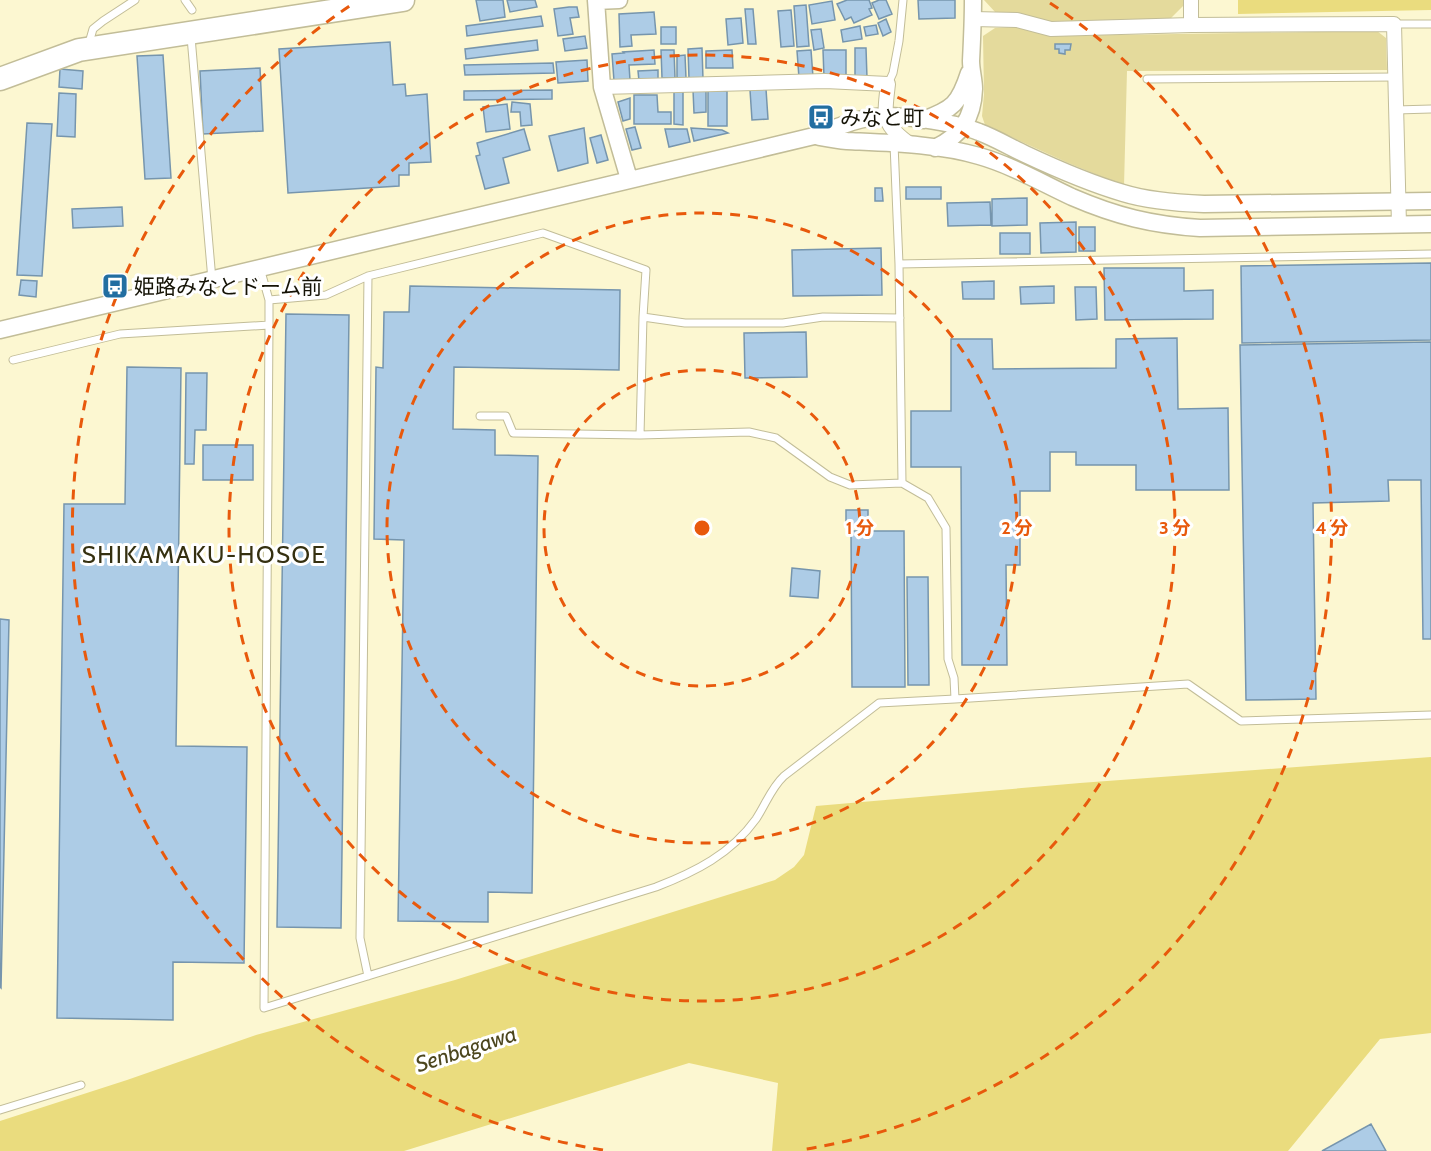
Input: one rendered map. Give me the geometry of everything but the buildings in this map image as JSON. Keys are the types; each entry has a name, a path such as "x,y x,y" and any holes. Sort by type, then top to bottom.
{"highway":[{"path":"0,79 79,50 403,0"}],"street":[{"path":"619,0 596,1 602,87 629,179"},
{"path":"935,148 947,142 963,127 968,116 974,90 971,65 973,0"},
{"path":"1191,0 1191,26"},
{"path":"973,19 1017,20 1051,29 1394,24 1399,225"},
{"path":"922,120 948,109 958,100 971,65"},
{"path":"602,87 825,81 888,84 885,116 892,129 911,145"},
{"path":"958,100 968,142 981,156"},
{"path":"0,330 814,136 847,123 885,116 922,120 979,132 1050,166 1124,194 1148,199 1204,204 1431,201"},
{"path":"814,136 846,141 911,145 981,156 1100,208 1148,223 1200,228 1431,224"}],"lane":[{"path":"89,49 93,29 135,0"},
{"path":"185,0 192,10"},
{"path":"888,84 893,73 899,41 903,0"},
{"path":"1394,24 1431,24"},
{"path":"191,33 212,280"},
{"path":"1147,79 1395,77"},
{"path":"1396,110 1431,109"},
{"path":"894,144 899,264 902,483"},
{"path":"269,300 326,295 368,276 543,233 646,270 640,435"},
{"path":"899,264 1431,254"},
{"path":"260,268 269,300 264,1008 656,887 688,874 718,857 746,833 775,784 879,703 1188,684 1241,721 1431,715"},
{"path":"368,276 360,938 368,976"},
{"path":"643,317 685,323 783,323 824,317 900,318"},
{"path":"13,360 120,334 269,324"},
{"path":"480,416 506,417 513,433 640,435 749,432 776,438 830,477 850,485 902,483 928,498 946,528 948,659 954,678 955,699"},
{"path":"0,1110 81,1085"}],"shaded area":[{"path":"984,0 1184,0 1184,5 1170,19 1078,22 1047,21 1019,13 996,13"},
{"path":"1015,27 1052,36 1377,31 1386,38 1387,70 1127,71 1124,186 985,125 982,116 983,36 995,28"}],"water":[{"path":"1238,0 1431,0 1431,10 1238,14"},
{"name":"Senbagawa","path":"1431,757 1431,1033 1380,1039 1288,1151 772,1151 778,1083 689,1063 404,1151 0,1151 0,1121 256,1035 455,980 775,880 794,867 804,855 816,806 1080,783"}],"place":[{"name":"みなと町","path":"821,117"},
{"name":"姫路みなとドーム前","path":"115,286"}],"district":[{"name":"SHIKAMAKU-HOSOE","path":"204,554"}]}
